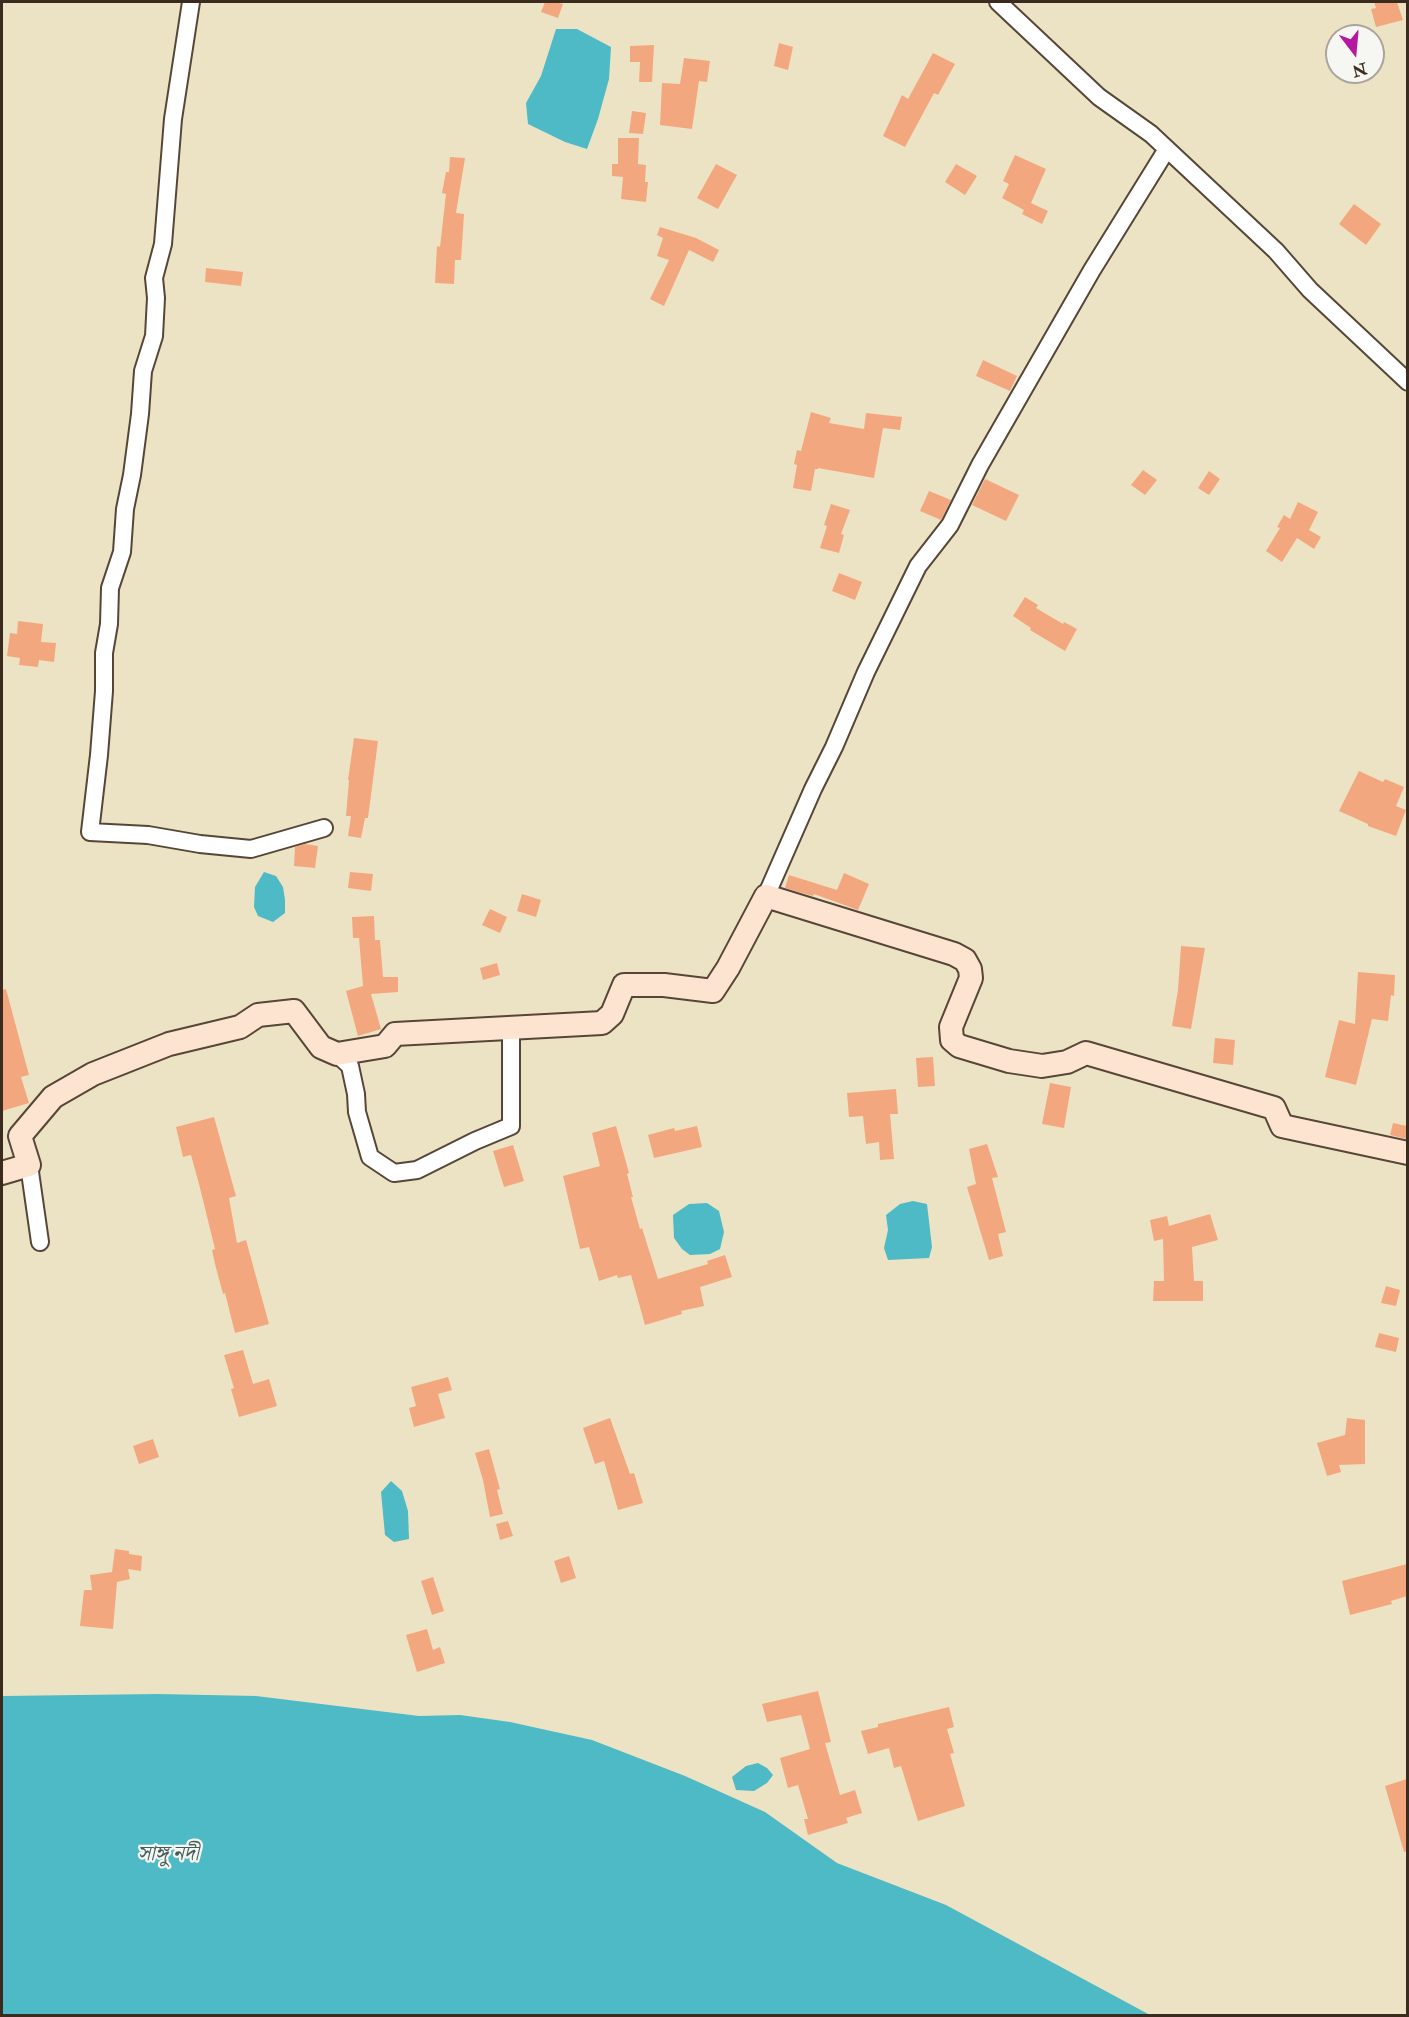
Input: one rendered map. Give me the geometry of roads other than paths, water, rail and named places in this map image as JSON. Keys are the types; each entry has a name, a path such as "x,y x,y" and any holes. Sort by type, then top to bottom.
{"main road":[{"path":"2,1173 29,1165 20,1136 52,1097 93,1074 169,1044 240,1027 258,1015 294,1011 321,1047 337,1054 384,1046 395,1034 602,1023 612,1014 624,985 664,985 713,991 728,968 766,896 954,954 965,960 970,969 971,978 951,1027 952,1040 959,1046 1009,1061 1042,1066 1067,1062 1086,1053 1274,1108 1282,1125 1407,1153"}],"street":[{"path":"191,2 173,119 163,244 154,278 156,298 154,336 143,371 140,414 125,509 122,552 110,588 110,624 104,653 104,691 99,755 90,832 148,835 251,849 324,828"},
{"path":"998,2 1099,97 1151,134 1276,251 1310,290 1407,382"},
{"path":"766,896 866,672 918,566 950,525 980,465 1092,270 1167,149"},
{"path":"337,1054 350,1066 357,1112 370,1157 394,1173 417,1170 511,1126 511,1028"},
{"path":"29,1165 40,1242"}],"water":[{"path":"556,29 577,29 611,47 609,79 587,149 565,142 528,124 526,103 541,76"},
{"path":"264,872 276,876 283,887 285,913 273,922 258,916 254,907 255,887"},
{"path":"913,1201 927,1204 932,1247 929,1258 888,1260 884,1248 888,1230 886,1215 900,1204"},
{"path":"707,1203 719,1211 724,1232 720,1249 710,1254 690,1255 674,1238 673,1215 689,1204"},
{"path":"391,1481 402,1491 408,1511 409,1539 394,1542 385,1535 381,1492"},
{"name":"সাঙ্গু নদী","path":"158,1694 256,1696 419,1716 460,1715 510,1722 592,1740 685,1776 765,1812 837,1863 946,1905 1150,2015 2,2015 2,1696"},
{"path":"758,1763 773,1775 767,1783 754,1791 736,1790 732,1777 746,1766"}]}
